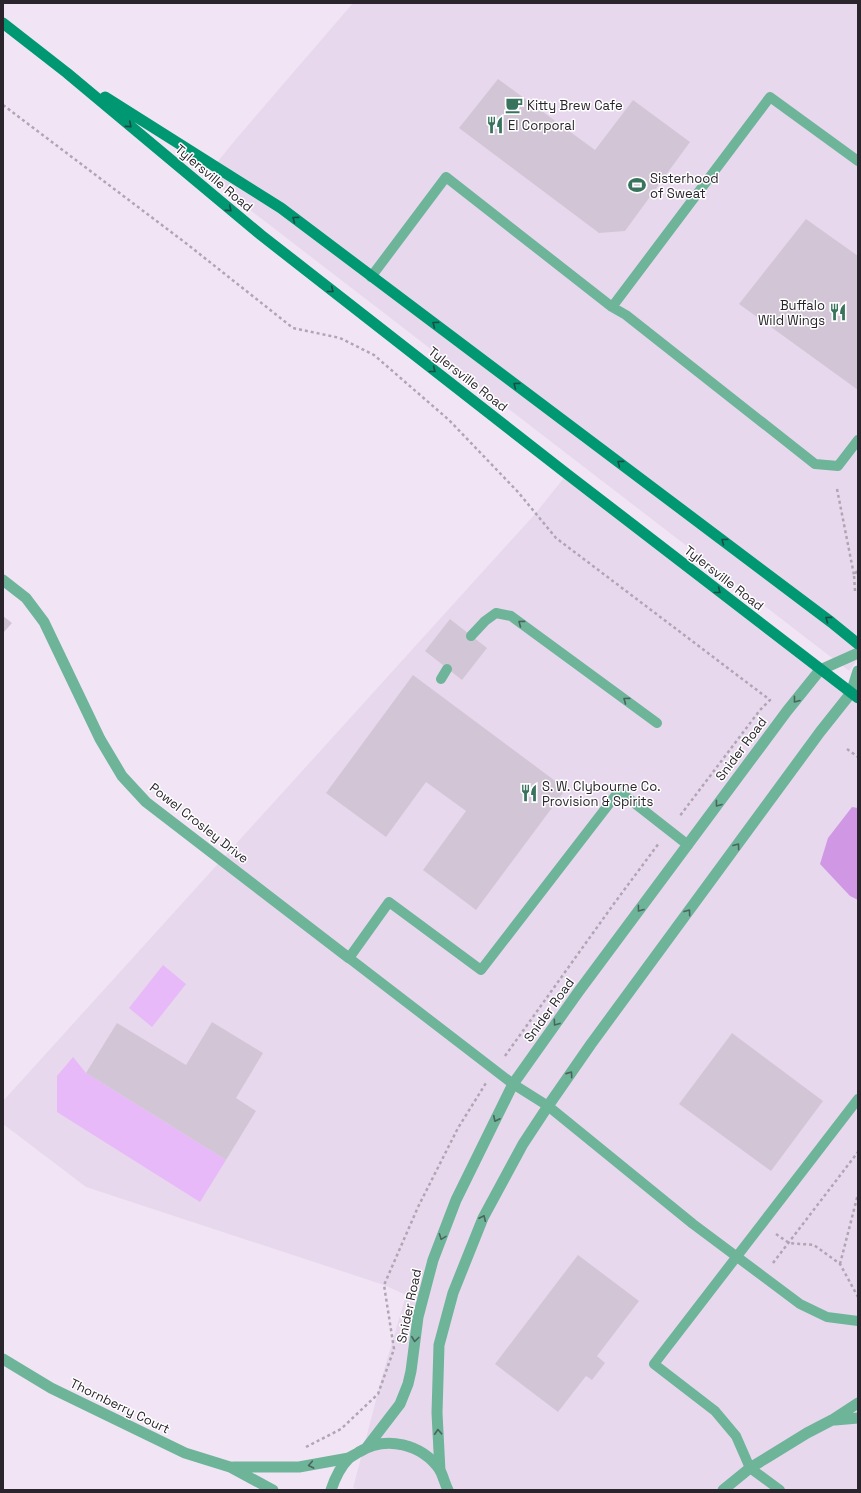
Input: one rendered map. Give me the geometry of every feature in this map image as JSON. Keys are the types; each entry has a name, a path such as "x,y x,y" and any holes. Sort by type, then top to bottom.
{"main road":[{"name":"Tylersville Road","path":"3,23 67,73 261,235 854,696"},
{"name":"Tylersville Road","path":"67,73 281,208 831,622 858,644"}],"street":[{"name":"Powel Crosley Drive","path":"3,580 26,598 44,622 100,739 122,776 146,802 350,958"},
{"name":"Snider Road","path":"367,1447 400,1404 408,1384 411,1371 418,1317 433,1260 456,1200 513,1084 688,845 820,670 858,653"},
{"path":"440,1471 437,1413 439,1345 453,1293 483,1218 523,1144 609,1020 820,732 854,696 858,671"},
{"name":"Thornberry Court","path":"3,1359 51,1388 185,1453 230,1467 273,1490"},
{"path":"723,1490 750,1468 858,1403"},
{"path":"832,1420 858,1418"},
{"path":"331,1490 337,1474 349,1458 367,1447 388,1442 408,1446 426,1455 440,1471 448,1490"},
{"name":"Thornberry Court","path":"230,1467 299,1467 349,1458"}],"lane":[{"path":"612,306 770,97 858,161"},
{"path":"371,277 446,177 815,464 838,466 858,440"},
{"path":"471,636 485,621 496,613 511,616 657,724"},
{"path":"441,679 447,669"},
{"path":"688,845 619,791 481,970 389,902 350,958 513,1084 548,1106 693,1224 800,1304 827,1317 858,1321"},
{"path":"780,1490 750,1468 736,1436 715,1411 654,1364 858,1099"}],"path":[{"path":"3,105 187,244 293,328 340,338 374,355 449,420 518,492 556,538 770,700"},
{"path":"837,489 854,575 855,591"},
{"path":"854,575 858,570"},
{"path":"847,749 858,757"},
{"path":"763,1277 858,1152"},
{"path":"840,1264 858,1194"},
{"path":"761,1224 789,1243 814,1244 840,1264 858,1297"}],"shaded area":[{"path":"353,3 858,3 858,659 849,671 206,176"},
{"path":"567,474 858,696 858,1490 362,1490 353,1488 382,1377 406,1295 384,1285 86,1187 3,1124 3,1101 535,514"},
{"path":"852,807 858,808 858,900 850,896 820,864 828,838"},
{"path":"163,965 186,984 152,1027 129,1008"},
{"path":"73,1057 86,1073 226,1160 200,1202 57,1112 57,1076"}],"building":[{"path":"498,79 595,150 633,100 690,142 625,231 599,233 459,128"},
{"path":"806,219 858,256 858,390 739,304"},
{"path":"3,616 12,623 3,633"},
{"path":"450,619 487,648 462,680 425,651"},
{"path":"413,675 566,789 476,910 423,870 466,811 426,782 386,837 326,793"},
{"path":"212,1022 263,1053 236,1098 256,1111 226,1160 86,1073 117,1023 186,1065"},
{"path":"732,1033 823,1101 771,1171 679,1104"},
{"path":"578,1255 639,1301 597,1356 605,1363 592,1380 586,1376 558,1412 495,1364"}],"place":[{"name":"Kitty Brew Cafe","path":"514,105"},
{"name":"El Corporal","path":"495,125"},
{"name":"Sisterhood of Sweat","path":"637,185"},
{"name":"Buffalo Wild Wings","path":"838,312"},
{"name":"S. W. Clybourne Co. Provision & Spirits","path":"529,793"}]}
